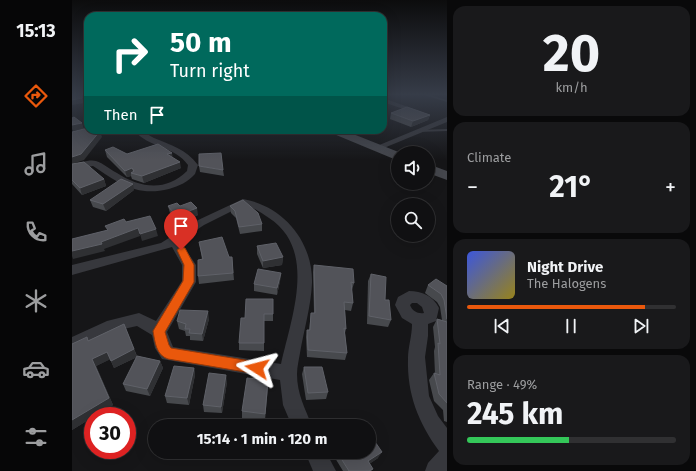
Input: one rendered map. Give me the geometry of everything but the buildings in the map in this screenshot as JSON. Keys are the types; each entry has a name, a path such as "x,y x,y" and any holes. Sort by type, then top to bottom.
{"street":[{"path":"432,116 444,120"},
{"path":"376,148 414,131 444,120"},
{"path":"72,167 94,163 132,187 144,190 174,185 182,182 192,172 193,165 191,161 182,153 166,144 148,139 142,134"},
{"path":"343,134 391,153"},
{"path":"435,171 447,176"},
{"path":"72,270 165,246 200,223 243,202 254,204 281,221 291,231 297,242 303,262 305,283 288,373 292,405 299,419"},
{"path":"174,241 189,265 189,282 159,331 163,348 168,354 288,373"},
{"path":"72,345 111,326 132,320 139,319 159,331"},
{"path":"420,320 420,336 416,357 420,396 431,423 447,445"},
{"path":"436,471 447,457"},
{"path":"319,459 325,471"}],"lane":[{"path":"414,131 447,130"}],"route":[{"path":"181,250 189,265 189,282 159,331 163,348 168,354 257,368"}]}
